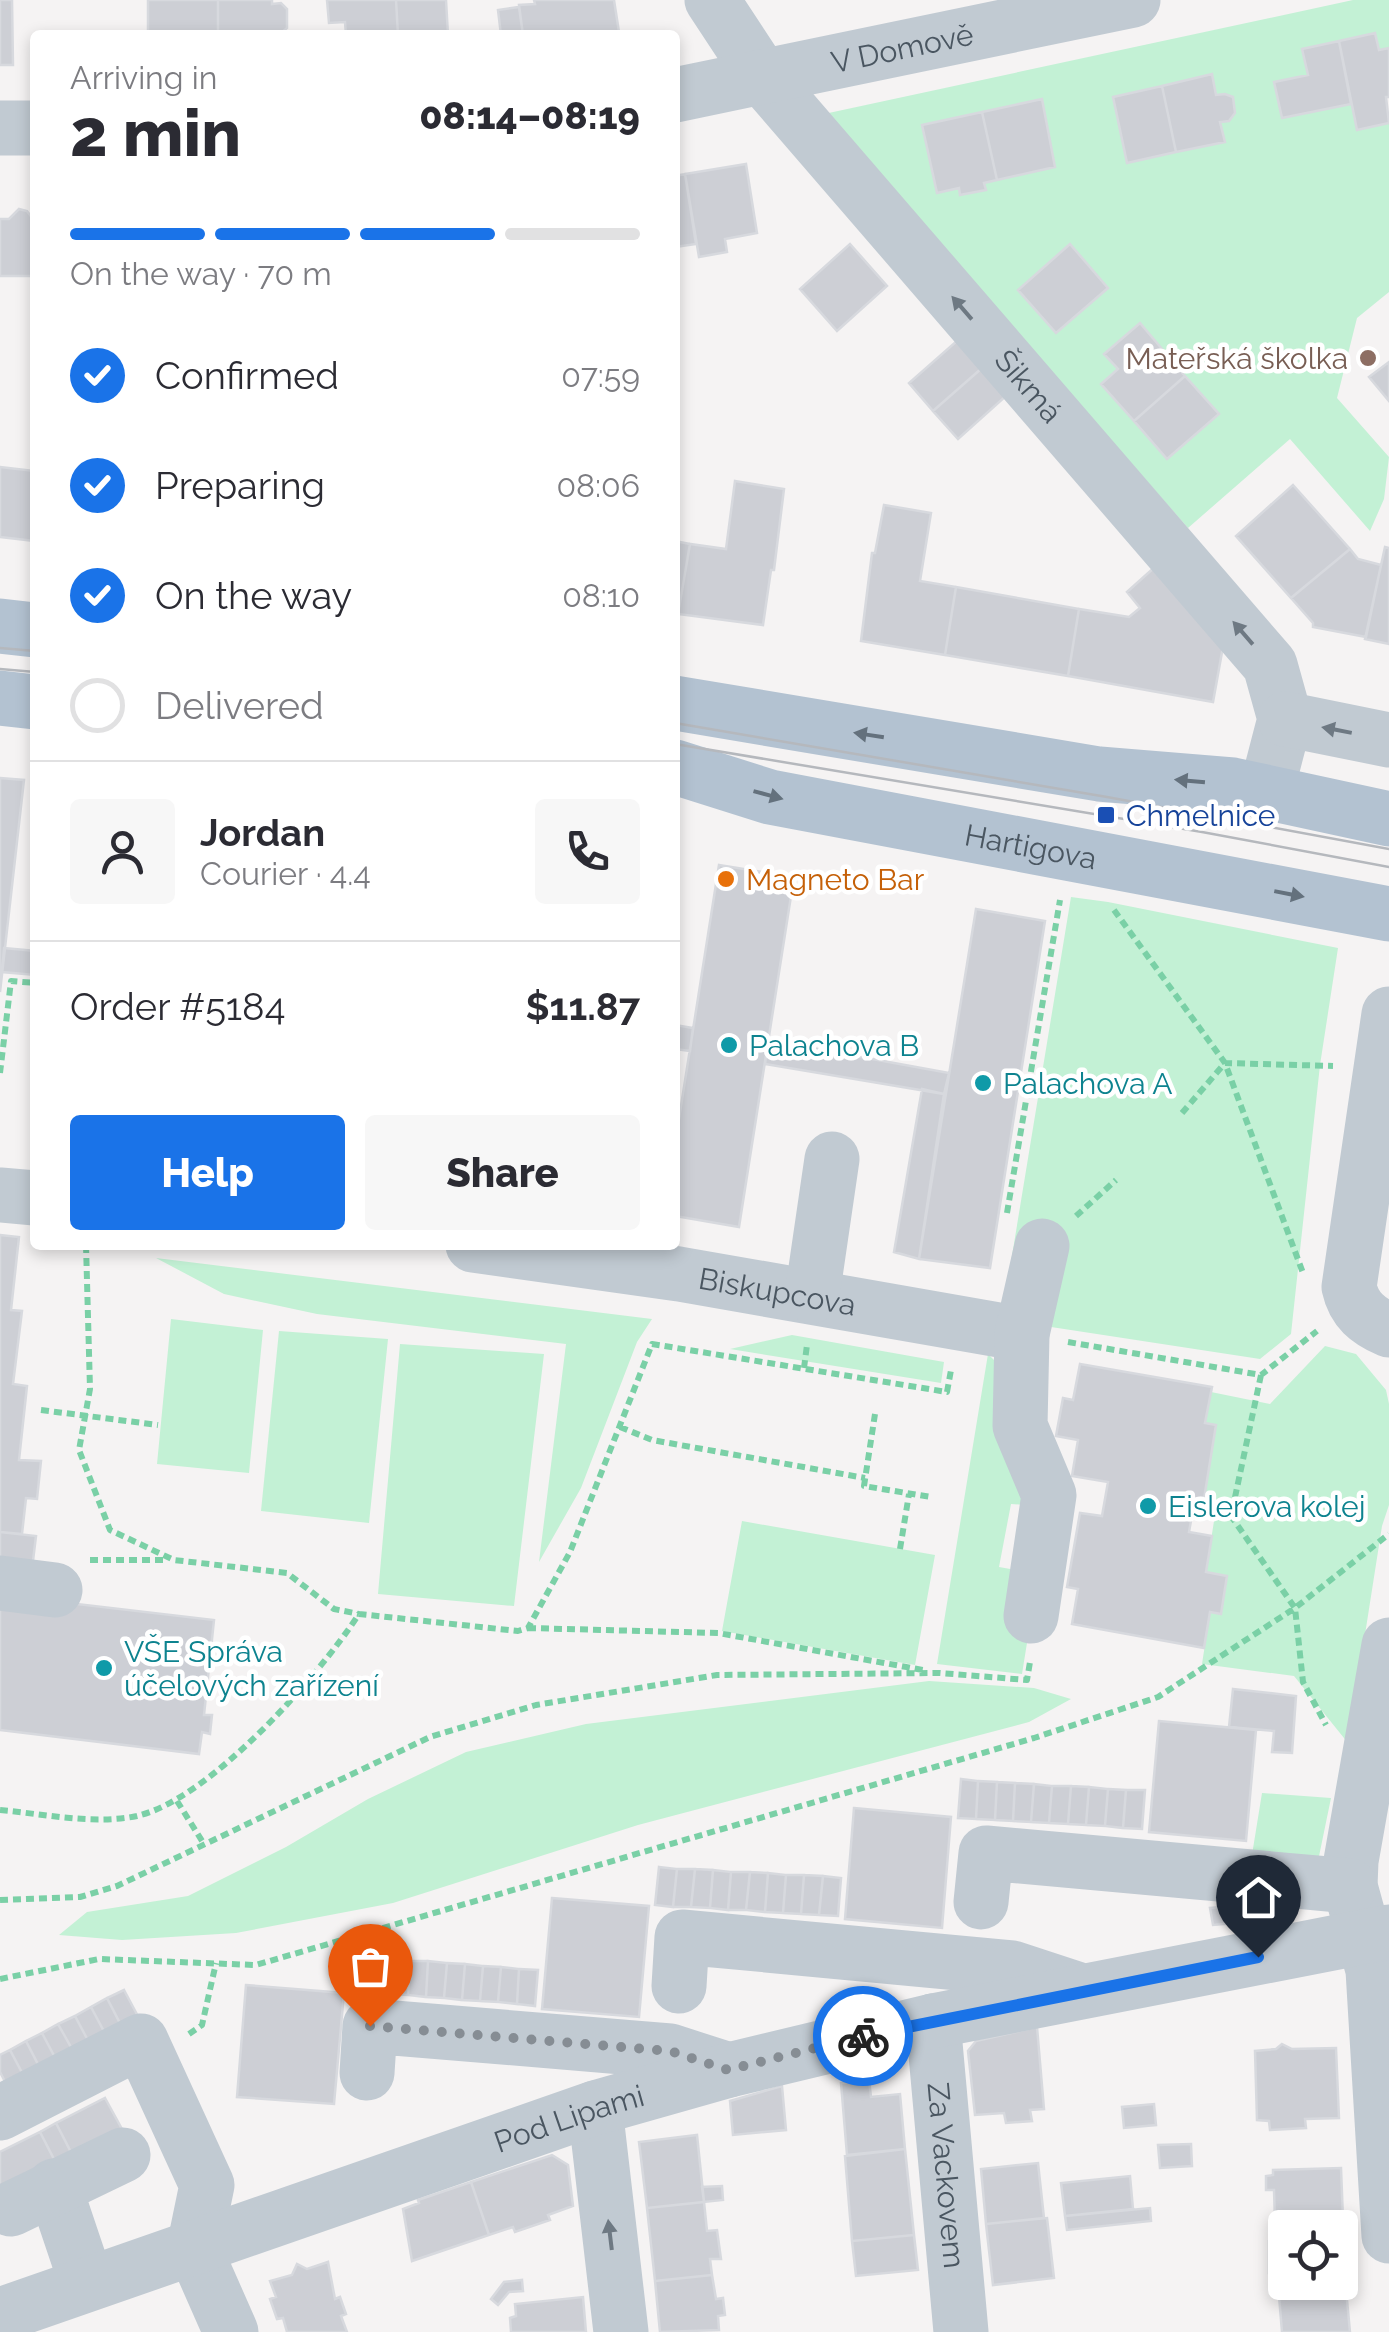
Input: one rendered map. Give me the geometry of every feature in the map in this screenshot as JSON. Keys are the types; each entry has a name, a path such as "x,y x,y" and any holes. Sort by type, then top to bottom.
{"main road":[{"path":"0,626 30,629"},
{"path":"0,698 30,701"},
{"path":"680,705 1099,774 1233,784 1389,819"},
{"name":"Hartigova","path":"680,769 770,797 1389,914"}],"street":[{"name":"Šikmá","path":"712,0 764,78 1270,665 1286,719"},
{"name":"V Domově","path":"680,94 1132,0"},
{"path":"0,128 30,128"},
{"path":"1266,792 1286,719 1389,740"},
{"path":"1389,1014 1349,1287 1352,1300 1373,1324 1389,1330"},
{"path":"812,1296 832,1159"},
{"path":"0,1195 30,1198"},
{"path":"1031,1616 1049,1496 1020,1426 1022,1334 1042,1246"},
{"name":"Biskupcova","path":"548,1250 608,1254 1022,1334"},
{"path":"0,1583 68,1575"},
{"path":"1389,1645 1351,1861 1368,1918 1389,2236"},
{"path":"981,1902 986,1854 1368,1918"},
{"name":"Pod Lipami","path":"0,2315 595,2108 728,2070 933,2021 1081,1991 1368,1918"},
{"path":"679,1986 682,1937 1012,1968 1081,1991"},
{"name":"Za Vackovem","path":"933,2021 960,2332"},
{"path":"367,2073 370,2026 670,2051 728,2070"},
{"path":"0,2113 141,2041 207,2185 194,2248 231,2332"},
{"path":"595,2108 621,2332"},
{"path":"87,2284 32,2198 123,2156"}],"path":[{"path":"1022,1127 1060,896"},
{"path":"1108,902 1225,1064 1306,1278"},
{"path":"0,1074 11,981 30,983"},
{"path":"1182,1113 1225,1064 1320,1064 1381,1070"},
{"path":"86,1250 90,1389 78,1450 110,1530 174,1560"},
{"path":"528,1628 570,1552 652,1344 947,1392 960,1323"},
{"path":"1326,1325 1262,1375 1231,1516 1295,1608 1303,1682 1340,1752 1366,1770"},
{"path":"1022,1334 1262,1375"},
{"path":"40,1410 158,1424"},
{"path":"875,1414 864,1486 930,1497"},
{"path":"620,1427 652,1440 865,1478"},
{"path":"900,1549 908,1494"},
{"path":"0,1979 99,1959 256,1965 1016,1744 1158,1697 1295,1608 1389,1534"},
{"path":"68,1575 174,1560 288,1573 334,1609 359,1614 518,1631 528,1628 718,1633 940,1672 1026,1680 1037,1621 1031,1616"},
{"path":"0,1810 115,1819 152,1812 177,1800 208,1779 248,1741 332,1655 359,1614"},
{"path":"0,1900 86,1896 117,1886 430,1737 536,1705 717,1675 940,1672"},
{"path":"177,1800 204,1844"}],"green space":[{"path":"1353,0 1389,0 1389,48 1379,50 1375,33 1303,49 1308,75 1275,83 1282,118 1351,104 1358,129 1389,123 1389,292 1357,318 1337,398 1389,457 1384,499 1370,531 1290,439 1188,528 824,114","holes":["1211,75 1216,95 1233,98 1235,113 1229,121 1220,122 1225,142 1127,162 1113,97","1042,100 1055,167 984,183 985,190 961,195 959,188 937,192","1107,288 1057,333 1019,290","1140,323 1219,414 1167,458 1102,384 1118,369 1105,354"]},
{"path":"1071,897 1338,948 1320,1065 1291,1334 1260,1359 1025,1323 1008,1280"},
{"path":"156,1258 652,1319 637,1342 581,1488 539,1562 566,1344 317,1314 224,1294"},
{"path":"171,1319 263,1330 249,1473 157,1464"},
{"path":"279,1331 388,1339 369,1523 261,1511"},
{"path":"792,1335 944,1362 941,1383 730,1349"},
{"path":"400,1344 544,1354 514,1606 378,1594"},
{"path":"1325,1346 1356,1354 1386,1390 1389,1404 1389,1505 1382,1526 1348,1743 1294,1676 1202,1664 1210,1612 1221,1613 1227,1576 1206,1572 1217,1502 1204,1499 1216,1426 1205,1423 1211,1392 1270,1404"},
{"path":"988,1354 1000,1366 1026,1505 1011,1504 999,1567 1016,1570 1031,1618 1022,1674 937,1664"},
{"path":"742,1521 935,1555 915,1665 722,1631"},
{"path":"929,1681 1034,1688 1071,1699 1029,1722 638,1825 393,1903 236,1933 122,1940 59,1935 87,1912 188,1896 286,1847 368,1799 466,1752 586,1724"},
{"path":"1262,1793 1331,1798 1317,1866 1251,1861"}],"building":[{"path":"0,0 12,0 13,65 0,65"},
{"path":"148,0 218,0 218,30 148,30"},
{"path":"218,0 272,0 272,4 281,3 287,9 285,30 218,30"},
{"path":"327,0 396,0 398,30 346,30 345,22 329,23"},
{"path":"396,0 446,0 448,30 398,30"},
{"path":"534,0 614,0 619,30 522,30 519,5 535,4"},
{"path":"519,7 522,30 500,30 498,10"},
{"path":"1375,33 1379,50 1389,48 1389,123 1357,130 1339,41"},
{"path":"1339,41 1351,104 1282,118 1274,82 1308,75 1302,49"},
{"path":"1212,74 1216,95 1233,97 1235,113 1229,121 1220,122 1225,142 1176,152 1162,86"},
{"path":"1162,86 1176,152 1127,163 1113,97"},
{"path":"1042,99 1055,167 997,180 982,112"},
{"path":"982,112 997,180 984,183 986,190 960,195 959,188 937,193 922,125"},
{"path":"746,164 757,233 725,239 727,252 699,257 685,174"},
{"path":"685,174 696,244 680,246 680,175"},
{"path":"19,209 30,215 30,276 0,276 0,219 9,219"},
{"path":"850,244 887,286 837,331 800,289"},
{"path":"1070,244 1108,288 1056,333 1018,290"},
{"path":"1140,323 1185,376 1134,421 1101,384 1118,369 1104,354"},
{"path":"958,340 982,368 933,411 909,383"},
{"path":"1389,362 1389,401 1369,377"},
{"path":"982,368 1006,396 958,439 933,411"},
{"path":"1185,376 1219,414 1167,459 1134,421"},
{"path":"0,467 30,470 30,540 0,537"},
{"path":"735,481 784,489 763,625 680,614 690,544 726,549"},
{"path":"1293,485 1350,549 1291,598 1236,536"},
{"path":"884,505 931,513 920,581 956,587 945,655 861,641 872,553"},
{"path":"680,542 690,544 680,602"},
{"path":"1385,547 1389,548 1389,644 1365,639"},
{"path":"1350,549 1358,559 1381,565 1366,637 1313,627 1291,598"},
{"path":"1157,565 1224,641 1213,702 1068,676 1079,609 1129,617 1140,608 1127,592"},
{"path":"956,587 1079,609 1068,676 945,655"},
{"path":"0,778 24,780 0,992"},
{"name":"Palachova B","path":"719,865 794,877 739,1227 680,1217 680,1112"},
{"name":"Palachova A","path":"976,909 1045,921 990,1268 919,1259"},
{"path":"4,948 30,951 30,975 2,972"},
{"path":"680,1026 693,1028 690,1051 680,1050"},
{"path":"768,1040 949,1073 944,1094 765,1064"},
{"path":"922,1089 944,1094 919,1259 894,1252"},
{"path":"0,1235 19,1237 11,1310 22,1311 13,1384 27,1386 19,1460 41,1461 37,1499 26,1498 22,1534 0,1532"},
{"name":"Eislerova kolej","path":"1080,1364 1212,1387 1205,1423 1216,1425 1204,1499 1195,1498 1189,1532 1212,1536 1206,1572 1227,1576 1221,1614 1210,1612 1204,1648 1072,1624 1078,1589 1067,1587 1080,1513 1102,1516 1108,1482 1072,1476 1078,1440 1056,1436 1063,1398 1073,1400"},
{"path":"0,1532 36,1536 32,1569 0,1565"},
{"name":"VŠE Správa účelových zařízení","path":"0,1595 214,1620 204,1715 212,1715 210,1734 202,1732 199,1754 0,1730"},
{"path":"1233,1689 1296,1696 1292,1753 1272,1752 1274,1731 1229,1727"},
{"path":"1159,1721 1256,1730 1246,1841 1149,1832"},
{"path":"961,1779 978,1781 976,1819 958,1818"},
{"path":"978,1781 997,1782 995,1820 976,1819"},
{"path":"997,1782 1015,1783 1013,1821 995,1820"},
{"path":"1015,1783 1034,1784 1031,1822 1013,1821"},
{"path":"1034,1784 1052,1786 1049,1823 1031,1822"},
{"path":"1052,1786 1071,1786 1068,1824 1049,1823"},
{"path":"1071,1786 1089,1787 1086,1825 1068,1824"},
{"path":"1089,1787 1108,1789 1105,1826 1086,1825"},
{"path":"1108,1789 1126,1790 1123,1828 1105,1826"},
{"path":"1126,1790 1145,1790 1142,1829 1123,1828"},
{"path":"854,1808 951,1817 942,1928 845,1919"},
{"path":"659,1867 677,1869 673,1907 655,1905"},
{"path":"677,1869 695,1869 691,1907 673,1907"},
{"path":"695,1869 713,1870 710,1908 691,1907"},
{"path":"713,1870 731,1872 728,1910 710,1908"},
{"path":"731,1872 750,1872 746,1910 728,1910"},
{"path":"750,1872 768,1873 765,1912 746,1910"},
{"path":"768,1873 786,1875 783,1913 765,1912"},
{"path":"786,1875 804,1875 801,1914 783,1913"},
{"path":"804,1875 823,1876 819,1915 801,1914"},
{"path":"823,1876 841,1878 838,1916 819,1915"},
{"path":"552,1898 649,1906 639,2017 542,2009"},
{"path":"1234,1906 1235,1923 1213,1925 1210,1908"},
{"path":"355,1956 374,1958 371,1992 352,1991"},
{"path":"374,1958 392,1958 389,1994 371,1992"},
{"path":"392,1958 410,1961 408,1995 389,1994"},
{"path":"410,1961 428,1961 426,1997 408,1995"},
{"path":"428,1961 447,1963 444,1998 426,1997"},
{"path":"447,1963 465,1964 462,2000 444,1998"},
{"path":"465,1964 483,1966 480,2001 462,2000"},
{"path":"483,1966 501,1967 498,2002 480,2001"},
{"path":"501,1967 519,1969 517,2004 498,2002"},
{"path":"519,1969 538,1970 535,2006 517,2004"},
{"path":"246,1985 344,1993 334,2104 237,2097"},
{"path":"124,1990 141,2022 124,2031 107,1998"},
{"path":"107,1998 124,2031 108,2039 91,2007"},
{"path":"91,2007 108,2039 92,2048 75,2016"},
{"path":"75,2016 92,2048 76,2056 58,2024"},
{"path":"58,2024 76,2056 59,2065 42,2033"},
{"path":"1037,2027 1044,2109 1030,2110 1032,2121 1006,2123 1004,2113 975,2115 968,2051 976,2041"},
{"path":"42,2033 59,2065 43,2074 26,2041"},
{"path":"26,2041 43,2074 27,2082 10,2050"},
{"path":"1282,2044 1292,2049 1336,2048 1339,2118 1305,2119 1306,2128 1270,2130 1269,2121 1257,2120 1255,2051 1276,2049"},
{"path":"10,2050 27,2082 10,2091 0,2072 0,2055"},
{"path":"869,2080 871,2097 900,2094 905,2149 847,2155 841,2083"},
{"path":"782,2086 786,2130 733,2135 730,2101"},
{"path":"105,2098 123,2131 73,2156 56,2123"},
{"path":"1154,2104 1156,2125 1124,2128 1122,2107"},
{"path":"56,2123 73,2156 57,2165 40,2132"},
{"path":"40,2132 57,2165 0,2194 0,2152"},
{"path":"697,2135 704,2202 647,2208 639,2142"},
{"path":"1191,2144 1192,2166 1160,2168 1158,2145"},
{"path":"905,2149 914,2235 852,2241 845,2156"},
{"path":"552,2155 568,2165 573,2206 548,2215 550,2220 515,2232 513,2227 489,2235 471,2182"},
{"path":"1038,2163 1044,2218 986,2224 981,2169"},
{"path":"1341,2168 1343,2210 1275,2210 1274,2190 1266,2190 1266,2176 1273,2175 1273,2170"},
{"path":"1130,2176 1133,2209 1065,2216 1061,2183"},
{"path":"471,2182 489,2235 412,2261 403,2209"},
{"path":"722,2186 723,2200 704,2202 702,2187"},
{"path":"704,2202 707,2231 717,2230 721,2259 710,2259 712,2275 655,2281 647,2208"},
{"path":"1150,2208 1151,2221 1067,2230 1065,2216"},
{"path":"1047,2218 1054,2278 993,2285 986,2224"},
{"path":"914,2235 918,2270 856,2276 852,2241"},
{"path":"328,2262 335,2299 340,2297 346,2314 341,2316 347,2332 287,2332 270,2299 276,2297 270,2281 292,2275 297,2264 307,2269"},
{"path":"712,2275 716,2299 723,2298 725,2315 718,2316 719,2330 660,2332 655,2281"},
{"path":"522,2280 523,2291 509,2292 498,2305 491,2299 504,2282"},
{"path":"583,2297 586,2332 511,2332 515,2304"},
{"path":"1279,2300 1347,2300 1350,2332 1282,2332"}],"tram line":[{"path":"0,648 30,651"},
{"path":"0,669 30,672"},
{"path":"680,724 1389,849"},
{"path":"680,745 1389,867"}],"way so far":[{"path":"370,2026 670,2051 728,2070 863,2036"}],"place":[{"name":"Mateřská školka","path":"1368,358"},
{"name":"Chmelnice","path":"1106,815"},
{"name":"Magneto Bar","path":"726,879"},
{"name":"Palachova B","path":"729,1045"},
{"name":"Palachova A","path":"983,1083"},
{"name":"Eislerova kolej","path":"1148,1506"},
{"name":"VŠE Správa účelových zařízení","path":"104,1668"}],"route":[{"path":"863,2036 1258,1957"}]}
